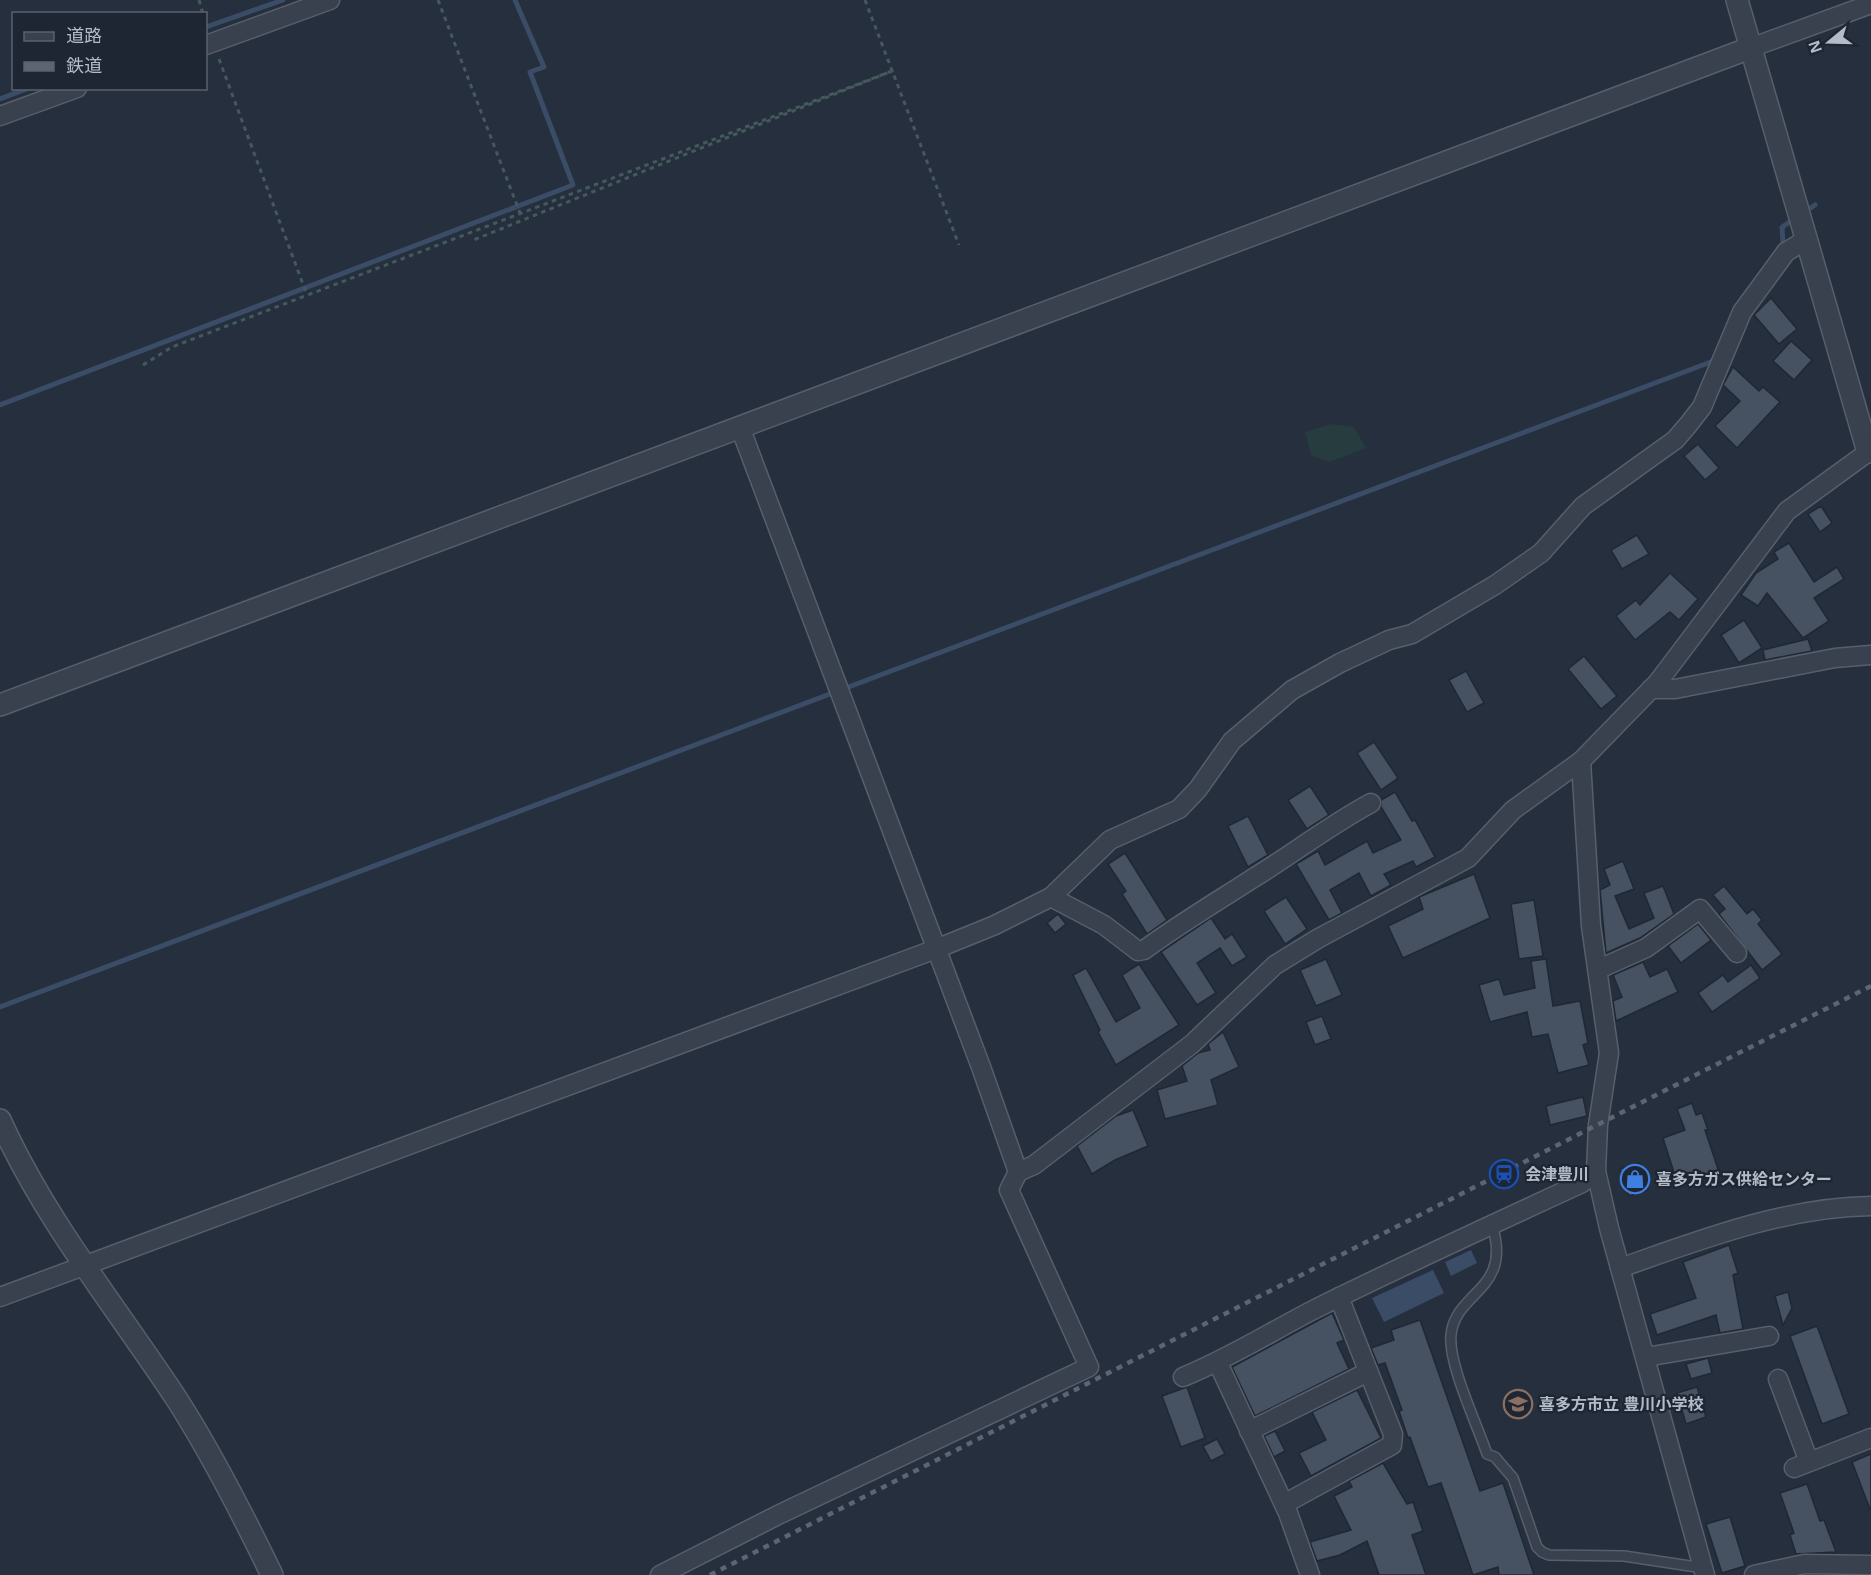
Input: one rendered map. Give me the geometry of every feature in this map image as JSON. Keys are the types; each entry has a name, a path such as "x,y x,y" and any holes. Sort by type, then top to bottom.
{"street":[{"path":"209,44 330,0"},
{"path":"660,1575 780,1514 1089,1367 1009,1190 1018,1172 1034,1165 1192,1044 1275,965 1319,938 1468,858 1513,810 1581,760 1651,689 1787,511 1869,451 1804,241 1737,0"},
{"path":"0,705 1871,4"},
{"path":"0,116 72,90"},
{"path":"0,1297 936,949 995,925 1051,897 1110,840 1179,809 1198,789 1232,741 1286,694 1340,663 1389,640 1412,634 1514,573 1541,553 1583,507 1675,440 1702,407 1742,312 1786,252 1804,241"},
{"path":"740,427 1018,1172"},
{"path":"1651,689 1675,689 1827,660 1871,655"},
{"path":"1581,760 1591,926 1599,969 1609,1053 1598,1125 1596,1171 1620,1268 1704,1572"},
{"path":"1051,897 1104,925 1138,951 1144,950 1197,911 1256,877 1330,825 1371,803"},
{"path":"1599,969 1646,948 1700,909 1737,953"},
{"path":"0,1120 30,1179 84,1265 177,1400 240,1508 272,1575"},
{"path":"1183,1377 1218,1363 1339,1297 1582,1183 1596,1171"},
{"path":"1620,1268 1703,1239 1821,1209 1871,1206"},
{"path":"1284,1504 1392,1445 1393,1434 1339,1297"},
{"path":"1646,1357 1769,1336"},
{"path":"1218,1363 1284,1504 1310,1575"},
{"path":"1249,1431 1368,1372"},
{"path":"1778,1379 1802,1465 1871,1438"},
{"path":"1754,1575 1804,1564 1871,1564"}],"lane":[{"path":"1492,1225 1496,1238 1492,1269 1487,1284 1454,1320 1452,1348 1487,1454 1495,1457 1514,1478 1538,1547 1549,1555 1624,1557 1704,1572"}],"path":[{"path":"438,0 520,213"},
{"path":"865,0 959,245"},
{"path":"209,44 307,295"},
{"path":"143,365 172,347 892,71"},
{"path":"471,241 892,71"}],"green space":[{"path":"1331,424 1354,427 1366,448 1329,462 1311,455 1305,432"}],"water":[{"path":"1471,1250 1477,1263 1451,1276 1445,1262"},
{"path":"1433,1270 1444,1293 1384,1322 1372,1298"}],"building":[{"path":"1771,298 1797,329 1779,344 1754,315"},
{"path":"1791,341 1812,360 1794,380 1773,361"},
{"path":"1733,367 1759,391 1763,387 1780,402 1737,448 1715,426 1740,401 1723,385"},
{"path":"1698,444 1719,468 1705,480 1684,456"},
{"path":"1821,506 1832,523 1820,532 1808,514"},
{"path":"1637,535 1649,554 1622,569 1611,550"},
{"path":"1789,543 1814,582 1837,567 1844,579 1814,598 1829,621 1803,638 1767,593 1758,606 1741,595 1756,573 1778,559 1774,552"},
{"path":"1670,573 1698,599 1679,620 1670,612 1635,640 1616,616 1636,600 1640,605"},
{"path":"1744,620 1762,648 1739,663 1721,635"},
{"path":"1808,639 1812,651 1765,660 1763,650"},
{"path":"1584,656 1617,696 1601,709 1568,669"},
{"path":"1466,671 1484,703 1467,712 1449,680"},
{"path":"1374,742 1398,778 1381,790 1357,753"},
{"path":"1310,786 1329,815 1307,829 1288,800"},
{"path":"1395,792 1412,821 1415,820 1435,857 1416,867 1413,861 1384,874 1391,885 1371,896 1359,873 1330,890 1342,913 1329,920 1296,864 1318,851 1325,865 1367,841 1373,853 1401,840 1381,807 1381,800"},
{"path":"1248,816 1268,855 1248,867 1228,826"},
{"path":"1125,853 1167,920 1147,934 1122,894 1126,891 1108,864"},
{"path":"1623,861 1634,889 1615,896 1629,929 1654,918 1644,893 1663,886 1674,914 1640,938 1606,953 1600,890 1610,885 1604,869"},
{"path":"1474,874 1490,918 1403,958 1388,926 1423,909 1419,897"},
{"path":"1724,886 1747,914 1753,909 1762,920 1758,924 1782,954 1762,970 1719,914 1725,909 1713,895"},
{"path":"1286,897 1307,929 1285,944 1264,911"},
{"path":"1534,900 1543,956 1519,959 1511,904"},
{"path":"1058,914 1066,924 1055,933 1047,923"},
{"path":"1211,918 1225,939 1232,934 1247,957 1232,966 1220,948 1197,963 1216,993 1197,1005 1161,952"},
{"path":"1698,924 1711,940 1681,963 1668,946"},
{"path":"1326,959 1342,995 1316,1006 1300,970"},
{"path":"1546,959 1553,1006 1580,1001 1588,1043 1583,1045 1589,1065 1558,1073 1548,1034 1532,1037 1527,1012 1490,1022 1479,985 1499,979 1504,995 1535,988 1531,961"},
{"path":"1643,962 1650,977 1667,969 1678,992 1616,1021 1613,1001 1622,997 1613,975"},
{"path":"1139,964 1179,1025 1116,1065 1098,1032 1100,1030 1073,975 1086,968 1116,1022 1140,1008 1122,975"},
{"path":"1751,965 1760,978 1712,1012 1698,993 1723,975 1728,982"},
{"path":"1322,1016 1331,1039 1315,1045 1306,1022"},
{"path":"1223,1032 1239,1067 1211,1080 1218,1105 1165,1119 1157,1090 1187,1081 1182,1066 1198,1053 1210,1050 1208,1044"},
{"path":"1583,1097 1587,1116 1550,1125 1546,1106"},
{"path":"1692,1103 1696,1115 1702,1113 1708,1130 1705,1130 1719,1172 1702,1178 1700,1171 1676,1179 1663,1138 1685,1130 1677,1109"},
{"path":"1133,1110 1148,1146 1115,1160 1092,1174 1077,1146 1116,1116"},
{"path":"1639,1163 1648,1190 1629,1196 1620,1169"},
{"path":"1729,1245 1738,1273 1733,1275 1743,1329 1720,1333 1716,1315 1657,1335 1650,1314 1696,1298 1683,1262"},
{"path":"1788,1292 1792,1308 1783,1325 1775,1296"},
{"path":"1332,1313 1344,1340 1337,1343 1349,1369 1255,1416 1232,1367"},
{"path":"1420,1320 1480,1491 1503,1483 1534,1575 1499,1575 1498,1567 1473,1575 1441,1483 1428,1487 1410,1437 1408,1438 1399,1411 1402,1410 1385,1363 1378,1365 1371,1348 1394,1340 1391,1330"},
{"path":"1817,1326 1849,1414 1822,1424 1790,1336"},
{"path":"1708,1358 1712,1373 1691,1379 1686,1364"},
{"path":"1187,1387 1205,1438 1181,1447 1162,1396"},
{"path":"1697,1387 1706,1417 1686,1424 1677,1393"},
{"path":"1357,1390 1381,1438 1311,1476 1299,1453 1326,1440 1312,1412"},
{"path":"1275,1431 1285,1451 1274,1457 1264,1436"},
{"path":"1217,1439 1225,1454 1211,1461 1203,1446"},
{"path":"1871,1454 1871,1509 1870,1509 1852,1462"},
{"path":"1383,1463 1407,1504 1413,1502 1423,1531 1412,1535 1426,1575 1379,1575 1367,1541 1340,1555 1317,1561 1310,1542 1351,1530 1334,1496 1352,1487 1349,1481"},
{"path":"1807,1484 1820,1521 1824,1520 1836,1552 1796,1554 1790,1535 1794,1533 1780,1493"},
{"path":"1730,1517 1745,1566 1722,1573 1706,1524"}],"waterway":[{"path":"207,27 283,0"},
{"path":"0,405 573,185 530,72 544,67 515,0"},
{"path":"0,99 24,90"},
{"path":"1803,213 1815,205"},
{"path":"1779,248 1783,243 1782,227 1796,218"},
{"path":"0,1007 1716,360"}],"railway":[{"path":"710,1575 1871,986"}],"place":[{"name":"会津豊川","path":"1504,1174"},
{"name":"喜多方ガス供給センター","path":"1635,1179"},
{"name":"喜多方市立 豊川小学校","path":"1518,1404"}]}
